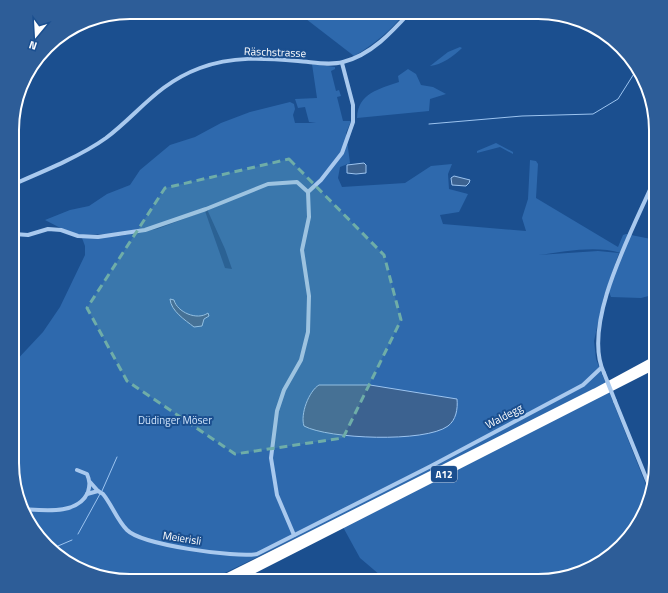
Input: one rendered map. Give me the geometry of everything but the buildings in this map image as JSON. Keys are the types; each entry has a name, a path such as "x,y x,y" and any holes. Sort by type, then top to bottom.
{"highway":[{"name":"A12","path":"233,574 649,363"},
{"name":"A12","path":"246,574 649,369"}],"street":[{"name":"Räschstrasse","path":"19,182 99,142 158,91 177,78 200,68 225,61 245,58 342,63 357,58 376,45 404,19"},
{"path":"308,192 321,180 342,153 353,122 352,105 342,63"},
{"path":"19,234 28,235 48,229 61,230 82,236 111,236 154,228 268,184 294,182 299,184 308,192 309,217 302,250 309,296 308,332 301,360 284,390 277,411 271,458 277,495 294,535"},
{"path":"647,481 601,368 597,351 597,339 608,293 621,252 649,191"},
{"name":"Waldegg","path":"294,535 431,466 583,385 601,368"},
{"name":"Meierisli","path":"77,470 87,474 90,482 103,494 127,530 132,534 157,543 248,555 262,552 294,535"},
{"path":"29,509 46,510 71,508 78,504 87,494 90,482"},
{"path":"87,494 98,491"}],"highlighted area":[{"path":"289,159 384,255 401,320 343,438 235,454 127,381 87,308 165,188"}],"green space":[{"path":"306,19 400,19 369,47 354,56"},
{"path":"460,47 462,48 447,60 430,66 448,52"},
{"name":"Düdinger Möser","path":"312,64 335,67 335,69 331,71 336,91 339,90 341,96 337,97 343,121 351,121 346,133 350,163 340,167 338,178 342,187 405,183 431,166 452,164 448,174 449,189 468,194 459,212 440,215 443,224 526,231 522,218 528,199 530,160 536,161 538,164 536,198 618,247 623,235 626,234 649,239 649,296 641,298 611,297 609,292 621,253 590,249 538,255 598,251 619,253 604,296 594,341 596,359 647,486 638,512 626,531 606,551 594,559 574,568 545,574 379,574 360,558 338,518 222,574 123,574 108,572 88,566 62,551 47,536 30,512 21,485 19,470 19,358 43,332 60,307 85,255 85,246 82,238 120,236 157,229 205,211 225,268 232,269 225,249 206,207 154,227 110,234 74,235 45,220 70,210 89,206 107,194 130,185 140,170 170,145 195,137 221,123 250,112 290,102 294,104 295,109 293,115 295,123 316,123 309,122 305,107 298,108 295,99 317,98"},
{"path":"408,69 416,74 421,85 433,87 446,94 430,99 429,111 357,118 358,110 365,97 377,90 399,82 398,76"},
{"path":"496,143 513,152 513,154 500,147 477,153 477,151"}],"shaded area":[{"path":"364,163 366,165 366,173 347,173 347,165"},
{"path":"454,176 470,180 469,183 466,186 452,185 451,178"},
{"path":"170,299 174,300 179,308 188,314 198,316 208,313 209,316 204,319 202,326 194,327 176,311"},
{"path":"319,385 370,385 457,399 457,410 453,421 448,426 436,431 419,435 376,437 333,434 304,426 303,415 306,403 312,392"}],"waterway":[{"path":"429,124 522,116 593,114 618,99 634,74"},
{"path":"102,491 117,457"},
{"path":"78,534 100,494"},
{"path":"58,546 72,540"}]}
